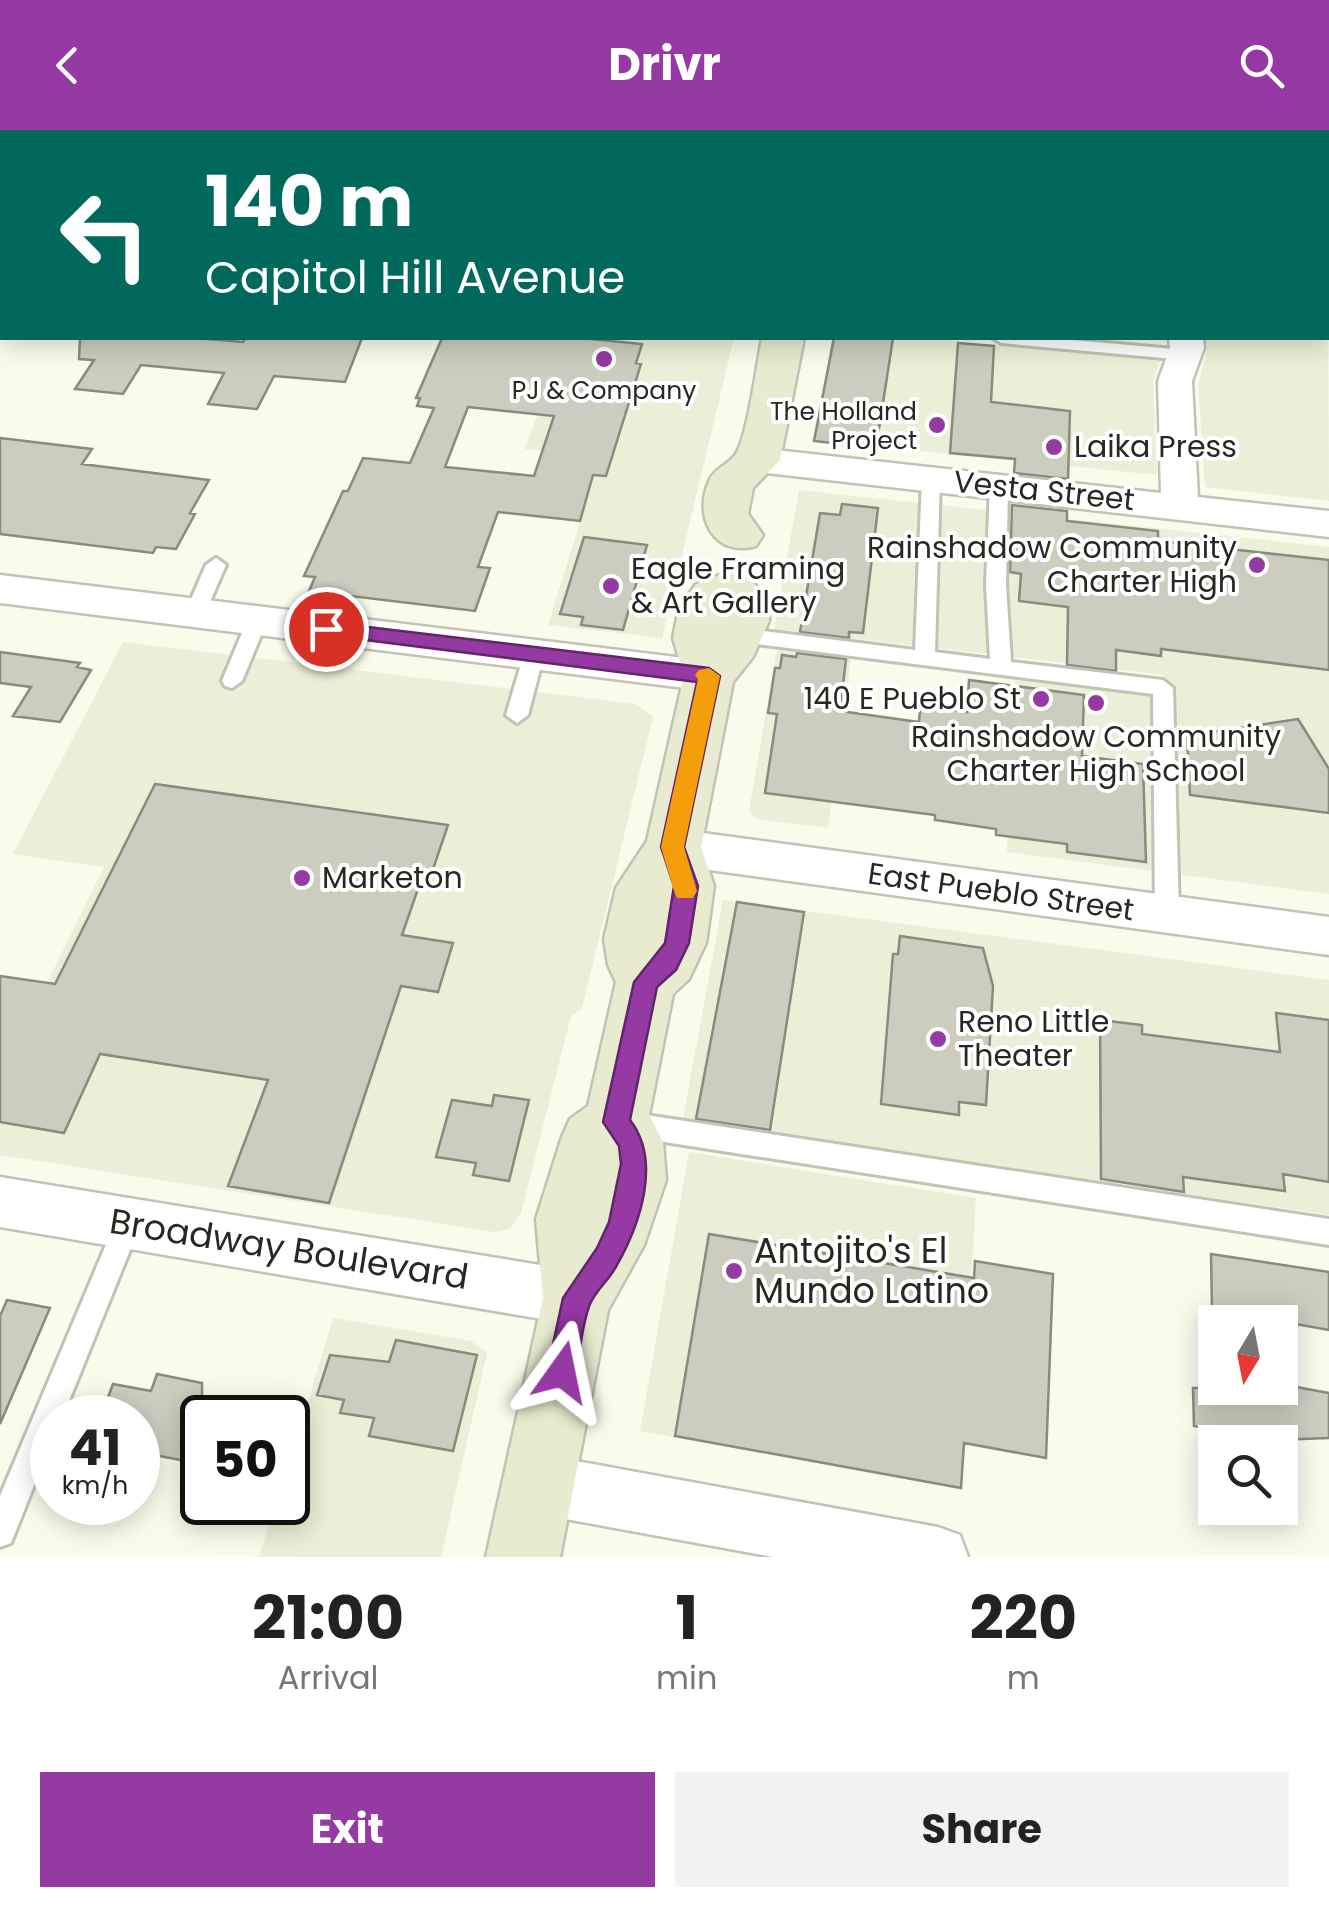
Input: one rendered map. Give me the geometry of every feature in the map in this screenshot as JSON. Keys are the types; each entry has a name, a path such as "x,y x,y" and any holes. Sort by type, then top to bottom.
{"main road":[{"path":"523,1557 577,1298 607,1257 622,1223 634,1164 631,1142 616,1122 646,982 668,962 677,943 686,886 672,847 725,655 746,611 744,599 730,588 740,535 764,522 772,486 758,460 783,340"}],"street":[{"path":"1180,506 1174,381 1185,346"},
{"name":"Vesta Street","path":"758,460 1329,524"},
{"path":"0,589 534,654 725,655"},
{"name":"East Pueblo Street","path":"672,847 1329,936"},
{"name":"Broadway Boulevard","path":"0,1202 577,1298"},
{"path":"538,1484 938,1557"}],"lane":[{"path":"715,130 730,130"},
{"path":"1047,340 1185,346"},
{"path":"924,658 931,479"},
{"path":"999,486 996,586 1000,667"},
{"path":"195,613 216,565"},
{"path":"232,682 256,620"},
{"path":"517,715 534,654"},
{"path":"725,655 924,658 1163,688 1168,914"},
{"path":"616,1122 1329,1232"},
{"path":"0,1532 128,1223"}],"shaded area":[{"path":"565,340 734,340 662,638 548,625 600,458 525,449"},
{"path":"832,340 941,340 1160,361 1153,382 1157,475 814,440"},
{"path":"1205,340 1328,340 1329,501 1205,487 1198,386 1207,351"},
{"path":"799,490 1329,547 1329,894 1007,852 1015,679 1162,697 1163,675 774,629"},
{"path":"123,642 636,704 653,717 582,1008 571,1016 521,1213 510,1229 494,1232 0,1155 0,1079 104,867 13,854"},
{"path":"777,650 851,659 828,828 756,819 749,810"},
{"path":"723,900 1329,980 1329,1215 683,1119"},
{"path":"689,1152 976,1198 959,1489 640,1431"},
{"path":"333,1318 471,1341 487,1353 441,1557 259,1557 269,1525 310,1525 310,1395"}],"building":[{"path":"80,340 361,340 345,382 274,376 257,409 208,404 224,373 141,365 123,394 75,389 94,360 79,359"},
{"path":"441,340 601,340 642,344 636,363 641,364 606,476 593,475 580,521 498,512 478,567 490,568 475,611 309,591 315,577 304,576 343,491 348,491 363,458 410,463 434,408 417,406 420,398 416,398","holes":["468,407 554,416 534,476 445,467"]},
{"path":"834,340 893,340 876,448 814,441"},
{"path":"958,343 994,346 991,402 1070,411 1068,479 1014,473 1015,459 950,453"},
{"path":"0,438 92,449 82,464 209,480 176,549 156,547 153,553 0,534"},
{"path":"842,504 878,508 863,633 849,632 849,638 800,632 820,513 840,515"},
{"path":"1012,505 1067,511 1067,521 1158,531 1158,541 1329,560 1329,670 1161,649 1161,656 1116,650 1116,671 1067,665 1068,607 1019,601 1021,574 1010,572"},
{"path":"584,537 647,545 623,630 581,625 583,617 560,614"},
{"path":"0,652 80,663 77,667 91,670 60,722 13,716 31,687 0,683"},
{"path":"797,653 846,659 840,711 919,722 920,709 927,707 967,712 969,680 1084,695 1082,756 1143,764 1146,862 1067,852 1067,844 996,835 996,829 935,820 935,815 765,793 777,714 768,713 775,668 780,668 782,655 796,657"},
{"path":"1298,719 1329,769 1329,813 1190,795 1187,736"},
{"path":"155,784 448,825 429,881 421,880 402,935 453,943 438,992 401,986 329,1203 228,1186 268,1080 100,1054 64,1133 0,1122 0,976 55,984"},
{"path":"737,902 804,912 770,1130 696,1119"},
{"name":"Reno Little Theater","path":"900,936 983,948 993,986 986,1105 959,1102 959,1115 881,1104 893,954 898,954"},
{"path":"1276,1013 1329,1020 1329,1182 1283,1174 1285,1191 1183,1177 1184,1192 1101,1179 1100,1020 1142,1025 1142,1034 1280,1052"},
{"path":"494,1095 529,1100 509,1181 473,1175 476,1163 436,1157 452,1100 492,1106"},
{"path":"709,1234 974,1278 975,1261 1053,1274 1046,1458 964,1443 961,1488 675,1436"},
{"path":"1211,1254 1329,1272 1329,1330 1298,1324 1298,1305 1212,1305"},
{"path":"7,1300 50,1308 0,1424 0,1316"},
{"path":"396,1340 477,1355 453,1451 369,1436 374,1418 340,1413 344,1400 317,1395 330,1355 389,1362"},
{"path":"157,1374 202,1383 202,1395 180,1395 180,1460 160,1456 160,1395 109,1395 113,1384 151,1391"},
{"path":"1298,1387 1329,1393 1329,1438 1298,1439 1298,1425 1194,1426 1193,1388 1198,1388 1198,1405 1298,1405"}],"slow traffic":[{"path":"685,891 672,847 709,676 706,675"}],"place":[{"name":"PJ & Company","path":"604,359"},
{"name":"The Holland Project","path":"937,425"},
{"name":"Laika Press","path":"1054,447"},
{"name":"Rainshadow Community Charter High","path":"1257,565"},
{"name":"Eagle Framing & Art Gallery","path":"611,586"},
{"name":"140 E Pueblo St","path":"1041,699"},
{"name":"Rainshadow Community Charter High School","path":"1096,703"},
{"name":"Marketon","path":"302,878"},
{"name":"Reno Little Theater","path":"938,1039"},
{"name":"Antojito's El Mundo Latino","path":"734,1271"}],"route":[{"path":"326,629 709,676 672,847 686,886 677,943 668,962 646,982 616,1122 631,1142 634,1164 622,1223 607,1257 577,1298 562,1372"}]}
